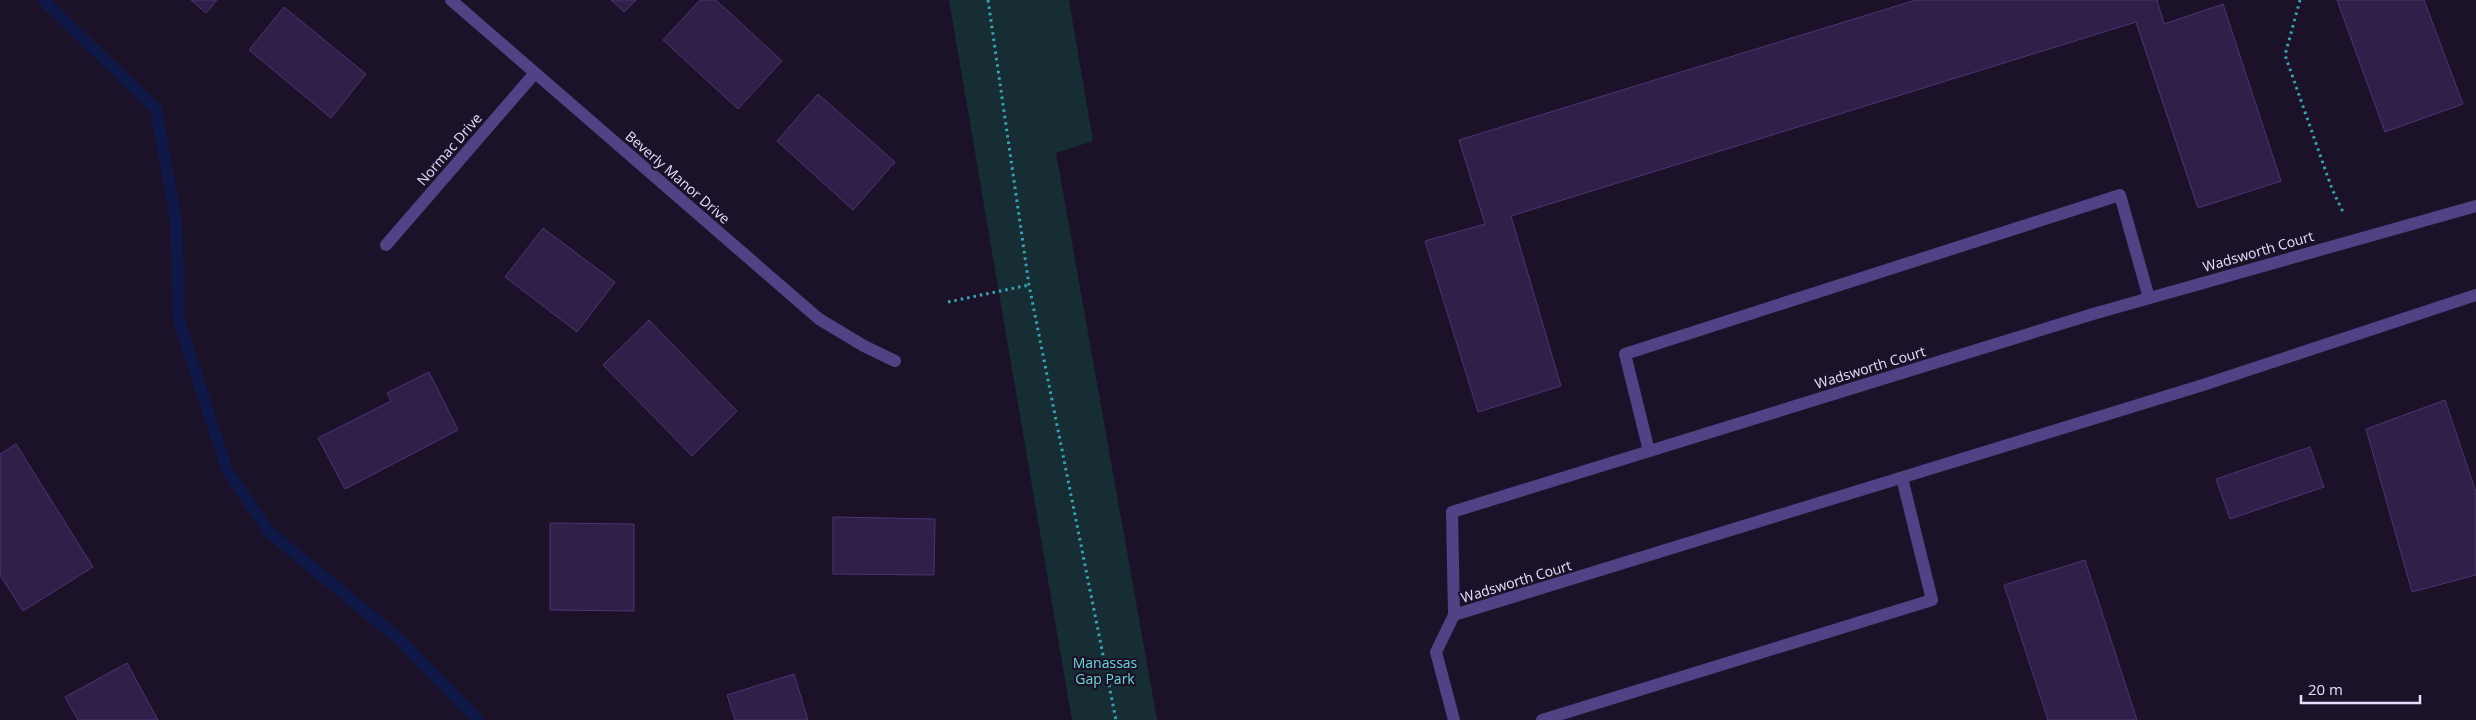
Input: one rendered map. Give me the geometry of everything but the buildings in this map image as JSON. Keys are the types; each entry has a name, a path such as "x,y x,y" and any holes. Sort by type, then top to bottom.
{"street":[{"name":"Beverly Manor Drive","path":"451,0 819,319 864,346 895,361"},
{"name":"Normac Drive","path":"386,245 535,73"},
{"path":"1649,451 1624,354 2120,195 2149,298"},
{"name":"Wadsworth Court","path":"2476,206 2149,298 1452,512 1454,615 2203,385 2476,295"},
{"path":"1542,720 1932,600 1902,478"},
{"path":"1454,615 1436,652 1454,720"}],"path":[{"path":"988,0 1029,285 1116,720"},
{"path":"2300,0 2286,55 2332,189 2357,239"},
{"path":"948,302 1029,285"}],"green space":[{"name":"Manassas Gap Park","path":"949,0 1069,0 1093,141 1056,153 1157,720 1072,720"}],"waterway":[{"path":"43,0 156,109 176,221 179,321 227,470 270,533 400,640 478,720"}]}
